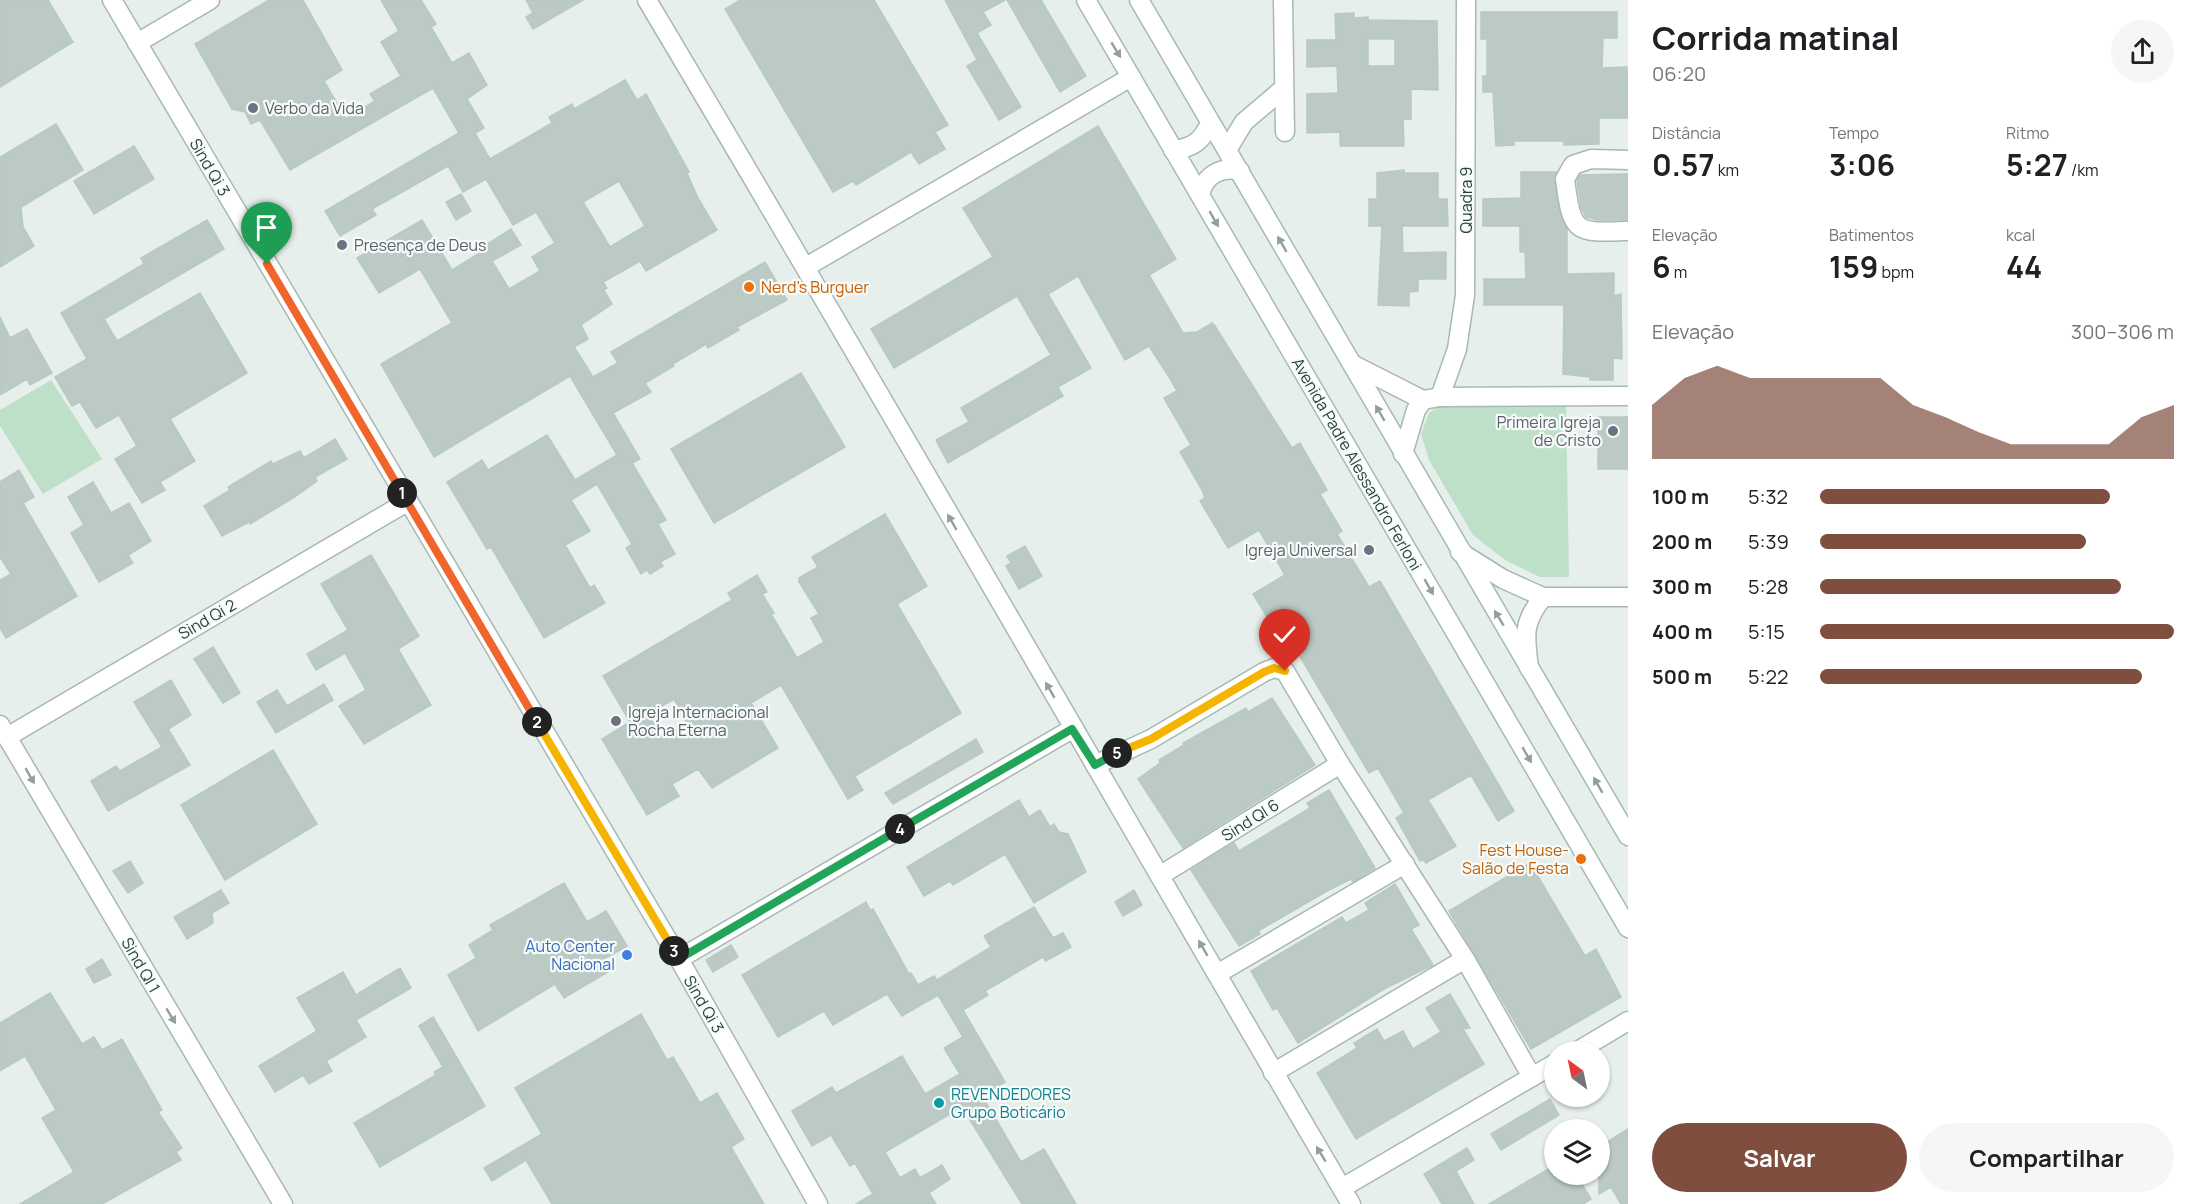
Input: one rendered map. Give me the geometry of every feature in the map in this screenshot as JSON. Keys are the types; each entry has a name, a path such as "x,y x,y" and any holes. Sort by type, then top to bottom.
{"street":[{"name":"Sind Qi 3","path":"111,0 679,959 818,1204"},
{"path":"137,43 210,0"},
{"path":"647,0 806,267 1072,729 1161,875 1351,1204"},
{"name":"Avenida Padre Alessandro Ferloni","path":"1086,0 1628,928"},
{"path":"1139,0 1628,836"},
{"path":"1283,0 1285,132"},
{"name":"Quadra 9","path":"1403,454 1416,410 1432,398 1458,349 1466,296 1466,0"},
{"path":"806,267 1131,76"},
{"path":"1227,150 1244,122 1284,87"},
{"path":"1173,150 1195,145 1204,137 1210,123"},
{"path":"1628,160 1591,159 1573,165 1565,179 1574,220 1579,228 1589,233 1628,231"},
{"path":"1200,194 1202,187 1213,174 1225,168 1240,171"},
{"path":"1352,364 1432,398 1628,396"},
{"name":"Sind Qi 2","path":"3,731 407,502"},
{"path":"1460,552 1503,579 1543,597 1628,597"},
{"path":"1529,668 1527,620 1543,597"},
{"path":"1095,765 1151,739 1274,668 1285,671 1340,764 1465,960 1532,1077"},
{"path":"679,959 1072,729"},
{"name":"Sind QI 1","path":"3,731 278,1202"},
{"name":"Sind QI 6","path":"1161,875 1340,764"},
{"path":"1218,974 1405,864"},
{"path":"1274,1073 1465,960"},
{"path":"1594,1041 1628,1021"},
{"path":"1342,1188 1544,1070"}],"green space":[{"path":"51,380 102,459 43,494 0,426 0,410"},
{"path":"1439,406 1566,406 1569,577 1540,577 1505,560 1473,535 1429,460 1421,434 1429,413"}],"building":[{"path":"0,0 48,0 73,42 0,87"},
{"path":"269,0 303,0 342,70 324,81 346,119 375,101 370,94 401,76 381,42 399,31 381,0 421,0 436,24 431,27 452,63 469,53 487,85 467,99 484,128 475,133 490,159 552,123 549,117 572,104 574,109 625,80 637,100 646,94 689,172 687,173 698,198 717,230 646,271 640,261 603,282 607,288 604,290 612,304 581,325 588,339 574,347 593,377 618,363 611,352 765,262 787,300 737,327 739,330 708,348 706,344 673,364 674,366 645,383 651,392 613,413 640,459 632,463 666,520 658,524 675,554 660,562 663,566 650,574 647,570 641,574 626,548 632,544 597,484 571,500 590,531 565,545 590,588 594,585 605,603 544,638 491,547 487,549 447,482 482,460 488,470 547,435 575,480 617,455 570,376 434,457 381,364 452,323 420,269 379,293 357,258 422,220 452,270 488,248 486,245 511,229 521,245 492,261 509,289 540,271 532,257 555,243 536,212 513,225 486,179 463,192 448,166 372,209 376,215 340,236 325,211 459,133 433,88 290,170 260,120 251,124 245,112 232,109 195,44","holes":["619,181 645,226 610,247 583,202"]},
{"path":"526,0 583,0 533,29 526,17 533,13"},
{"path":"740,0 874,0 948,125 935,132 945,149 919,164 911,152 856,185 853,181 833,192 725,9"},
{"path":"945,0 1005,0 983,12 991,25 977,33 1021,107 999,120 967,66 977,60"},
{"path":"1007,0 1041,0 1086,76 1060,92"},
{"path":"1481,12 1617,12 1617,38 1603,38 1602,68 1627,67 1628,118 1599,118 1599,144 1564,145 1564,141 1514,141 1514,145 1496,146 1493,92 1483,92 1483,76 1487,76 1487,39 1481,39"},
{"path":"1354,13 1354,18 1368,17 1368,20 1437,21 1438,90 1411,89 1411,119 1403,119 1404,146 1340,146 1340,132 1307,133 1307,94 1338,93 1337,66 1307,67 1307,40 1336,40 1335,14","holes":["1368,39 1395,39 1395,66 1368,66"]},
{"path":"56,124 83,170 21,207 23,227 34,246 0,267 0,157"},
{"path":"1098,126 1176,259 1149,275 1183,333 1197,332 1212,323 1292,448 1300,443 1327,490 1320,494 1342,531 1337,534 1369,587 1380,581 1514,811 1498,821 1471,775 1428,800 1456,846 1426,863 1424,860 1420,861 1396,818 1404,813 1378,768 1369,773 1279,621 1272,625 1253,594 1285,575 1259,530 1228,548 1200,501 1205,498 1202,490 1180,452 1191,445 1164,398 1177,391 1169,377 1149,346 1125,360 1078,276 1048,294 1091,368 1058,387 1063,396 948,463 936,440 969,422 961,408 1051,355 1017,296 894,368 871,329 993,257 963,208"},
{"path":"134,146 154,179 94,214 74,181"},
{"path":"1404,170 1404,173 1438,173 1438,199 1447,199 1448,226 1402,226 1403,253 1446,252 1446,279 1418,279 1418,291 1409,292 1409,306 1378,305 1382,226 1369,226 1369,199 1377,199 1377,173"},
{"path":"1521,172 1556,172 1557,199 1567,229 1567,274 1614,273 1614,296 1621,294 1622,359 1613,358 1613,380 1590,380 1590,377 1563,374 1564,305 1484,305 1484,279 1526,279 1525,252 1520,252 1520,226 1483,226 1483,199 1521,198"},
{"path":"1628,174 1628,220 1598,220 1586,217 1581,207 1577,181 1580,175"},
{"path":"461,194 471,211 456,220 446,202"},
{"path":"207,220 224,249 104,319 117,341 200,293 247,373 170,419 195,461 160,482 165,490 142,503 115,459 137,446 119,415 96,428 80,402 72,406 55,377 87,359 61,313 144,264 141,258"},
{"path":"0,317 10,338 27,329 52,373 30,385 27,379 0,395"},
{"path":"801,373 845,447 714,523 671,449"},
{"name":"Primeira Igreja de Cristo","path":"1598,417 1628,417 1628,469 1598,469"},
{"path":"335,439 347,459 315,477 317,481 293,498 250,524 249,522 222,536 204,506 230,490 228,487 271,461 273,464 300,451 304,458"},
{"path":"19,470 34,497 23,503 77,596 6,638 0,628 0,580 11,574 0,557 0,482"},
{"path":"93,482 111,513 129,503 151,541 128,555 133,563 99,582 71,533 84,525 68,497"},
{"path":"885,514 927,586 897,604 961,713 855,776 863,790 848,799 781,685 751,703 778,748 712,788 698,769 672,784 679,796 647,815 602,739 630,722 603,676 732,600 728,593 757,575 767,592 762,594 774,613 771,614 797,658 824,642 811,618 819,614 799,582 799,578 818,567 812,557","holes":["674,699 687,724 662,738 648,714"]},
{"path":"1025,546 1042,576 1019,589 1006,566 1011,563 1007,556"},
{"path":"371,555 419,636 398,649 431,705 364,744 339,706 366,690 345,653 316,670 307,654 348,630 321,584"},
{"path":"213,647 240,693 223,703 194,659"},
{"path":"171,680 191,715 168,729 190,765 108,811 91,781 116,766 120,771 162,747 134,702"},
{"path":"324,684 333,700 276,733 257,702 277,690 287,706"},
{"path":"1272,698 1315,765 1183,848 1138,779 1160,763 1159,760 1184,745 1183,743 1246,708 1248,712"},
{"path":"976,739 983,752 893,804 885,793"},
{"path":"273,750 317,824 225,880 181,805"},
{"path":"1329,790 1375,868 1353,882 1351,879 1327,891 1258,931 1260,934 1239,946 1191,870 1234,843 1239,851 1310,808 1307,803"},
{"path":"1019,800 1029,817 1040,810 1050,827 1054,824 1059,832 1068,834 1086,872 1034,903 1005,854 953,885 950,881 924,896 907,867"},
{"path":"130,861 143,883 128,893 113,871"},
{"path":"1530,863 1585,956 1596,949 1621,997 1531,1049 1449,911"},
{"path":"564,883 587,922 606,911 627,946 604,959 611,970 564,998 555,984 478,1031 448,975 476,958 469,945 493,930 490,925"},
{"path":"1395,884 1419,925 1411,929 1433,965 1384,989 1298,1043 1277,1008 1273,1010 1251,971 1342,917 1346,923 1369,910 1365,903"},
{"path":"221,890 229,903 212,913 213,923 187,939 174,917"},
{"path":"1134,890 1142,905 1123,916 1115,902"},
{"path":"866,902 870,910 873,909 909,974 911,973 918,985 934,976 937,980 991,947 984,936 1034,907 1053,938 1063,933 1071,947 1046,961 1043,957 985,991 988,995 963,1010 1005,1082 982,1096 1021,1162 1044,1149 1076,1204 1022,1204 962,1107 885,1152 900,1178 915,1169 920,1178 942,1165 950,1179 929,1193 936,1204 856,1204 873,1194 855,1163 850,1166 831,1135 812,1146 792,1111 832,1087 836,1093 902,1056 925,1094 960,1074 944,1048 963,1037 938,995 902,1016 887,994 833,1025 824,1011 778,1037 742,975"},
{"path":"731,945 738,957 713,972 706,960"},
{"path":"102,959 111,975 94,983 86,969"},
{"path":"400,968 411,988 356,1020 366,1037 326,1061 332,1071 309,1084 303,1075 275,1092 259,1066 317,1031 297,998 343,972 356,995"},
{"path":"50,993 82,1044 94,1037 102,1050 122,1039 162,1110 158,1112 182,1148 176,1152 181,1160 102,1204 20,1204 74,1172 42,1118 56,1110 25,1056 0,1071 0,1023"},
{"path":"1450,994 1470,1028 1463,1029 1484,1064 1356,1139 1317,1073 1357,1048 1354,1043 1377,1029 1384,1041 1403,1031 1413,1049 1441,1032 1426,1008"},
{"path":"641,1014 667,1060 673,1057 700,1103 717,1093 744,1139 731,1147 764,1204 552,1204 526,1160 492,1181 484,1168 542,1134 515,1088"},
{"path":"433,1017 485,1106 380,1167 354,1123 436,1075 434,1072 443,1067 419,1026"},
{"path":"1544,1103 1544,1107 1554,1107 1559,1115 1552,1119 1544,1119 1544,1124 1501,1150 1491,1134"},
{"path":"1628,1129 1628,1204 1621,1204 1611,1187 1599,1194 1599,1185 1610,1185 1610,1140"},
{"path":"1467,1148 1474,1160 1456,1171 1474,1204 1442,1204 1424,1174"},
{"path":"1544,1172 1544,1185 1583,1185 1591,1199 1583,1204 1489,1204"}],"place":[{"name":"Verbo da Vida","path":"253,108"},
{"name":"Presença de Deus","path":"342,245"},
{"name":"Nerd's Burguer","path":"749,287"},
{"name":"Primeira Igreja de Cristo","path":"1613,431"},
{"name":"Igreja Universal","path":"1369,550"},
{"name":"Igreja Internacional Rocha Eterna","path":"616,721"},
{"name":"Fest House- Salão de Festa","path":"1581,859"},
{"name":"Auto Center Nacional","path":"627,955"},
{"name":"REVENDEDORES Grupo Boticário","path":"939,1103"}],"route":[{"path":"267,264 679,959 1072,729 1095,765 1151,739 1264,672 1274,668 1285,671"}]}
